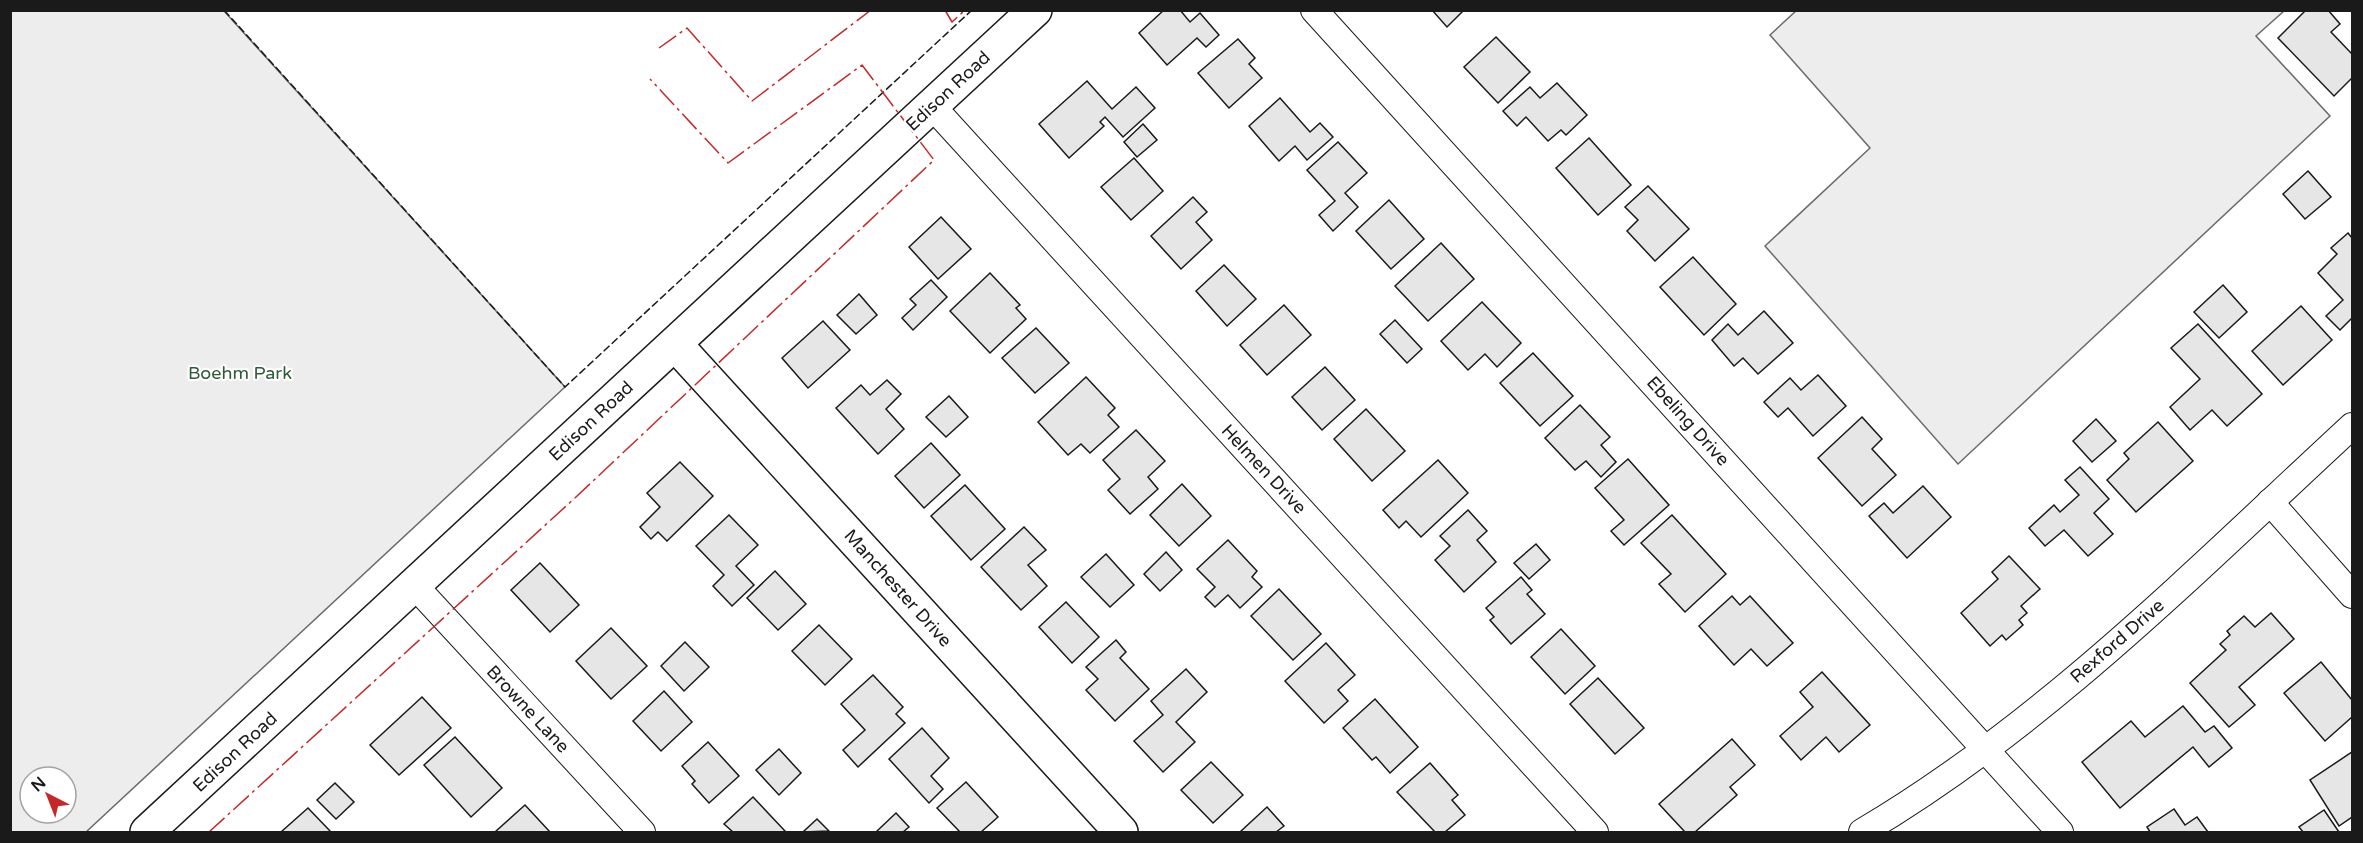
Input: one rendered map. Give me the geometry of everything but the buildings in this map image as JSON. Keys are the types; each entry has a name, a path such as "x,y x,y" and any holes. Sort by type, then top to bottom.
{"main road":[{"name":"Edison Road","path":"160,828 415,586 1035,10"},
{"name":"Manchester Drive","path":"675,344 1121,832"}],"street":[{"name":"Ebeling Drive","path":"1314,10 2060,832"},
{"name":"Helmen Drive","path":"932,106 1595,832"},
{"name":"Rexford Drive","path":"1862,832 1901,809 1986,748 2106,654 2352,426"},
{"path":"2270,502 2352,595"},
{"name":"Browne Lane","path":"415,586 642,832"}],"shaded area":[{"path":"1797,10 2284,11 2256,36 2330,116 1958,464 1765,246 1870,148 1770,35"},
{"name":"Boehm Park","path":"10,11 224,11 565,387 86,832 11,832"}],"fence":[{"path":"224,10 565,387 972,10"}],"power":[{"path":"659,48 687,28 752,101 871,10"},
{"path":"945,10 952,22 965,10"},
{"path":"209,832 576,497 934,160 862,65 728,163 650,79"}]}
